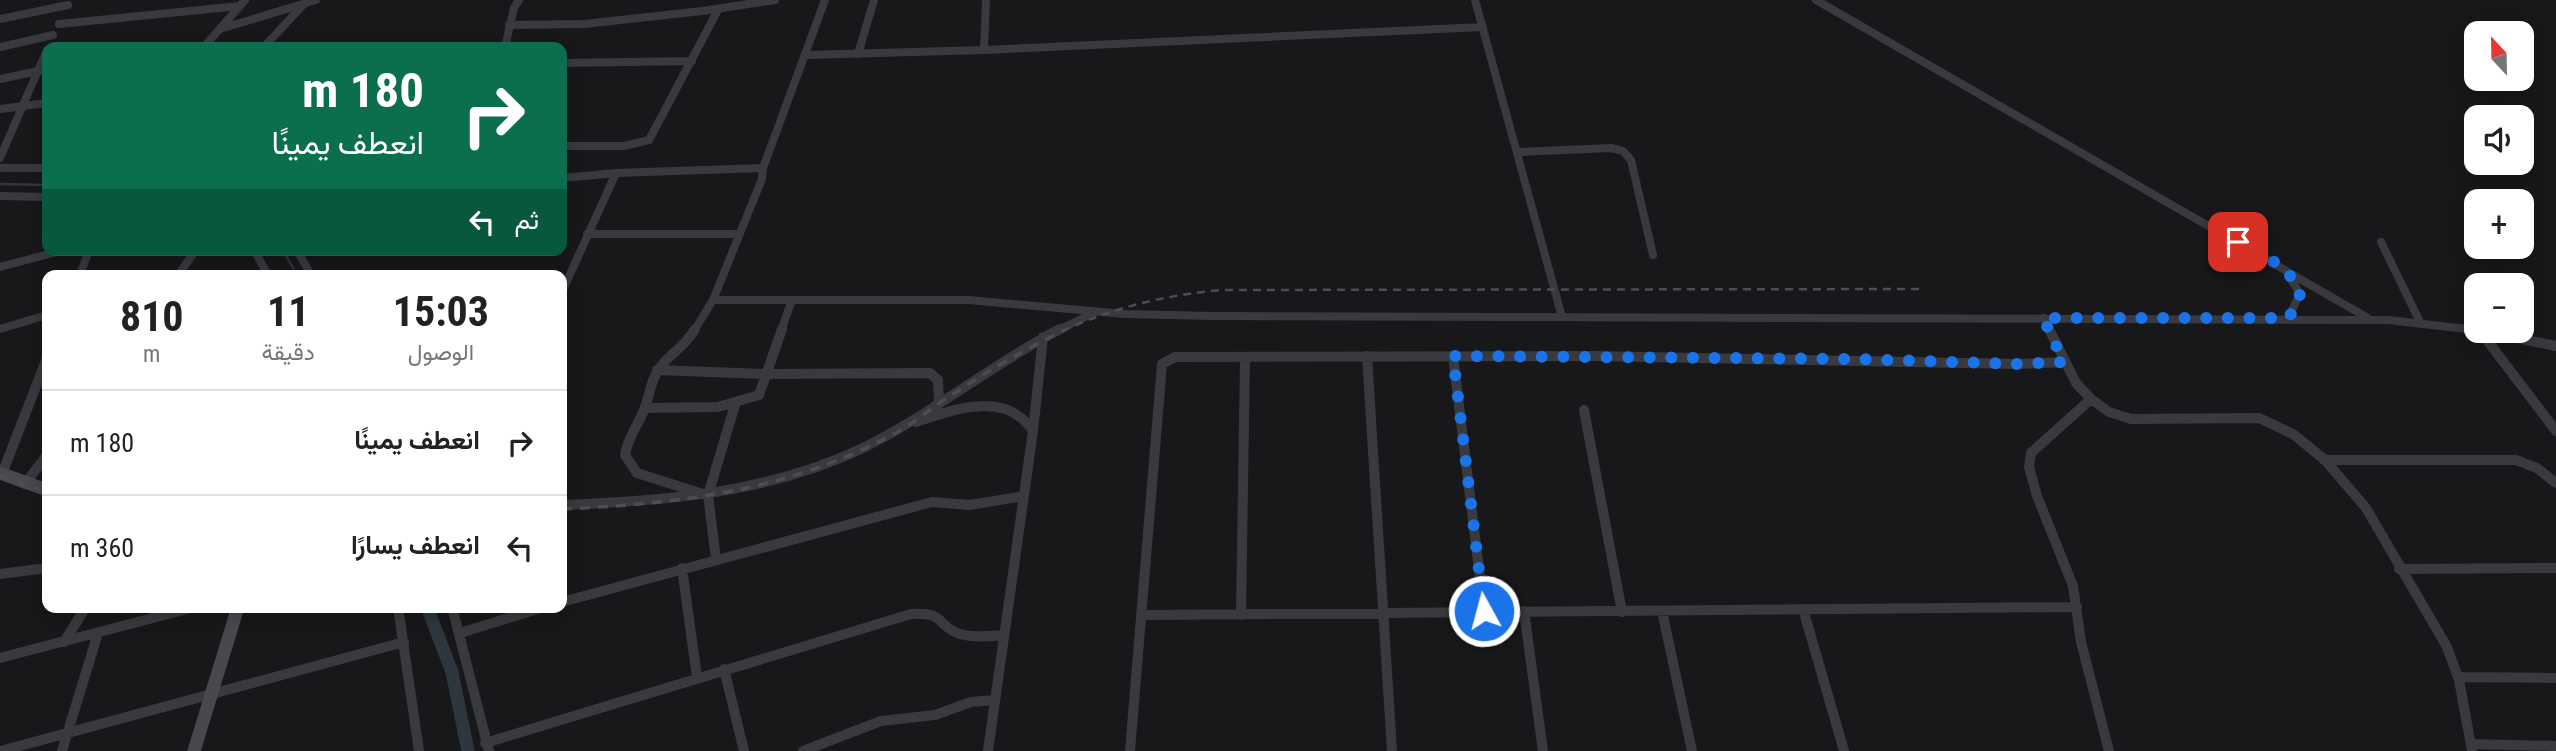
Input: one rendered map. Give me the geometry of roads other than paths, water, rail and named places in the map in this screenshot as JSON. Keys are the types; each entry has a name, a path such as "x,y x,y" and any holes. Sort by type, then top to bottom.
{"street":[{"path":"220,29 316,0"},
{"path":"506,42 509,25 519,0"},
{"path":"509,25 549,26 718,9 775,0"},
{"path":"708,495 637,473 625,455 626,447 645,408 646,391 657,370 685,346 713,300 762,179 763,168 807,55 825,0"},
{"path":"858,54 874,0"},
{"path":"984,50 986,0"},
{"path":"1475,0 1562,317"},
{"path":"1816,0 2369,319"},
{"path":"0,19 69,2"},
{"path":"50,42 69,2"},
{"path":"269,42 305,2"},
{"path":"59,24 243,3"},
{"path":"208,42 243,3"},
{"path":"567,146 624,146 649,141 718,9"},
{"path":"807,55 984,50 1483,27"},
{"path":"0,47 53,35"},
{"path":"567,63 692,61"},
{"path":"0,79 42,69"},
{"path":"0,158 42,71"},
{"path":"0,109 42,104"},
{"path":"1518,152 1611,148 1623,151 1631,160 1653,255"},
{"path":"0,168 42,168"},
{"path":"567,177 763,168"},
{"path":"567,280 616,173"},
{"path":"0,196 42,197"},
{"path":"587,234 739,234"},
{"path":"2381,242 2420,322"},
{"path":"0,267 42,256"},
{"path":"2283,267 2300,294 2296,307 2288,318"},
{"path":"713,300 968,300 1097,312 1227,316 2288,318 2369,319 2464,328"},
{"path":"645,408 712,408 735,405 759,395 792,300"},
{"path":"904,426 939,401 1043,337 1097,312"},
{"path":"0,329 42,317"},
{"path":"2043,318 2064,362 2091,399 2109,412 2131,419 2259,418 2297,437 2324,460 2375,522 2399,569 2446,645 2459,677 2472,748 2556,746"},
{"path":"988,751 1033,431 1043,337"},
{"path":"2534,341 2556,346"},
{"path":"2490,343 2556,431"},
{"path":"1367,356 1392,751"},
{"path":"1130,751 1162,365 1175,357 1453,356 1858,359 2018,364 2064,362"},
{"path":"1453,356 1484,611"},
{"path":"1241,615 1245,358"},
{"path":"657,370 766,374 930,373 938,380 939,401"},
{"path":"42,371 1,474 25,485 42,489"},
{"path":"2091,399 2031,453 2029,467 2037,496 2073,586 2081,642 2109,751"},
{"path":"716,559 708,495 735,405"},
{"path":"567,505 708,495 752,487 839,458 904,426 952,410 983,407 1017,412 1033,431"},
{"path":"1584,410 1622,612"},
{"path":"2324,460 2516,460 2537,468 2556,483"},
{"path":"25,485 42,461"},
{"path":"567,601 932,502 970,505 1024,496"},
{"path":"682,568 697,677"},
{"path":"2399,569 2556,568"},
{"path":"0,574 42,569"},
{"path":"1143,615 2077,607"},
{"path":"1803,609 1844,751"},
{"path":"1524,611 1543,751"},
{"path":"1662,611 1692,751"},
{"path":"64,642 82,613"},
{"path":"0,658 172,613"},
{"path":"194,751 235,613"},
{"path":"399,613 419,751"},
{"path":"454,613 487,747 697,677 911,614 928,613 939,617 945,626 969,636 1004,635"},
{"path":"460,633 525,613"},
{"path":"62,751 97,633"},
{"path":"1,751 404,642"},
{"path":"724,669 744,751"},
{"path":"2459,677 2556,678"},
{"path":"803,751 881,722 935,715 971,702 994,700"}],"waterway":[{"path":"0,184 42,185"},
{"path":"286,256 294,270"},
{"path":"429,613 452,672 468,751"}],"railway":[{"path":"1064,331 1101,315 1141,303 1222,290 1919,289"},
{"path":"567,509 689,498 771,482 811,470 851,455 898,432 991,370 1064,331"},
{"path":"0,476 42,490"}]}
